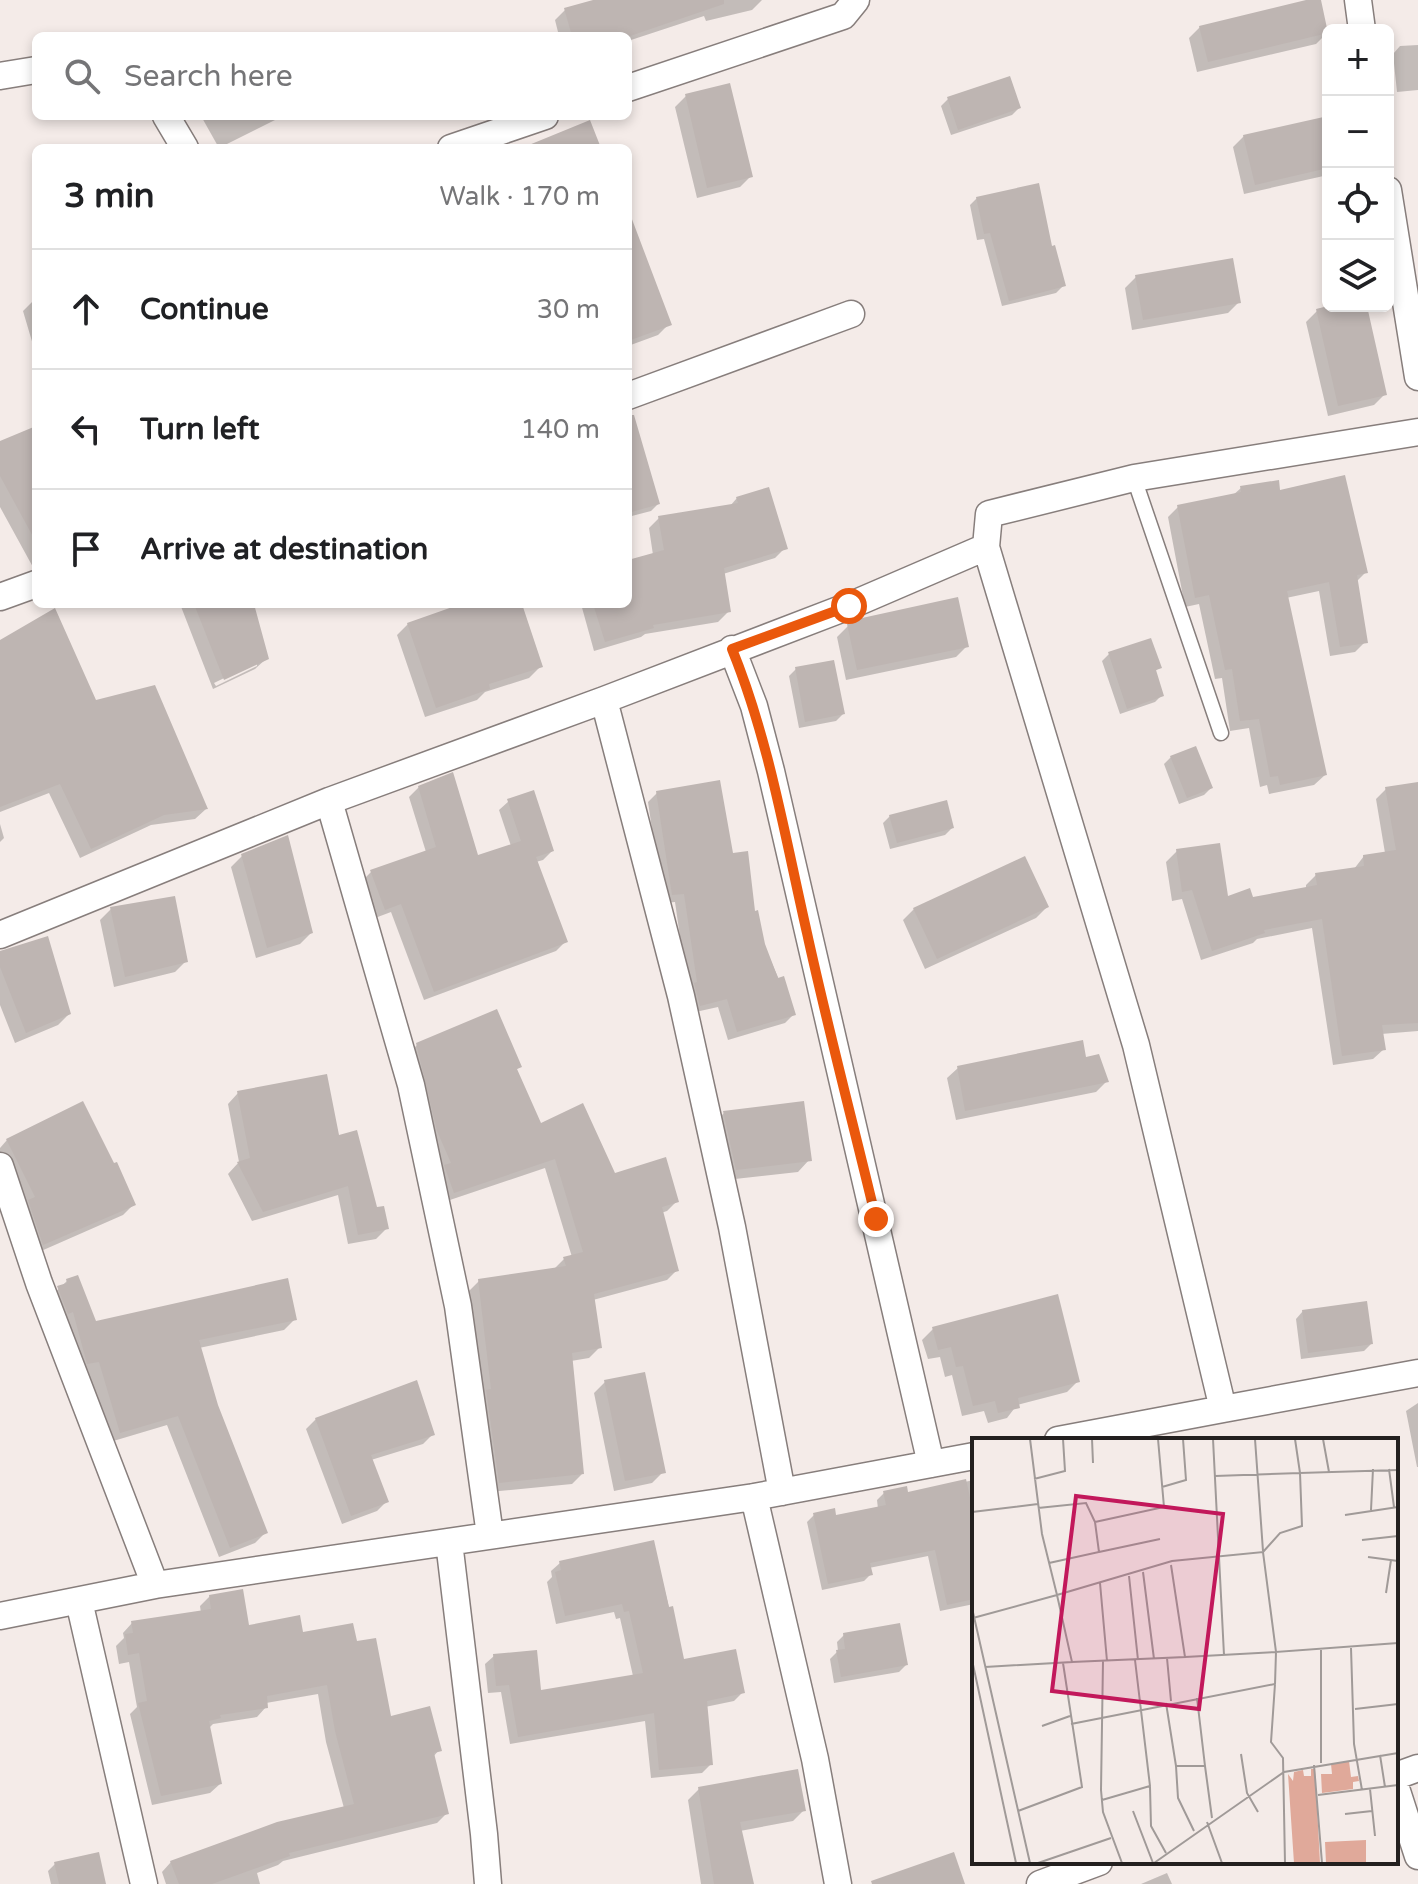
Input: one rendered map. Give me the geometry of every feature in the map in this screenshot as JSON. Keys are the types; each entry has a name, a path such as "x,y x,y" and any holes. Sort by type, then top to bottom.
{"street":[{"path":"632,87 843,16 856,0"},
{"path":"1358,0 1361,24"},
{"path":"0,76 32,71"},
{"path":"168,120 183,144"},
{"path":"463,144 533,120"},
{"path":"1394,227 1418,377"},
{"path":"632,395 851,314"},
{"path":"1223,1409 1136,1045 986,547 989,514 1134,478 1418,432"},
{"path":"0,935 329,801 849,606 986,547"},
{"path":"0,597 32,585"},
{"path":"732,649 754,706 771,771 931,1464"},
{"path":"604,700 684,1011 732,1227 782,1492"},
{"path":"329,801 411,1085 458,1306 490,1535"},
{"path":"0,1166 39,1283 155,1585"},
{"path":"1069,1438 1418,1373"},
{"path":"0,1616 155,1585 754,1497 972,1456"},
{"path":"754,1497 815,1759 838,1884"},
{"path":"449,1542 488,1884"},
{"path":"79,1601 144,1884"},
{"path":"1398,1775 1418,1768"},
{"path":"1398,1794 1418,1856"},
{"path":"1040,1884 1096,1864"},
{"path":"1103,1864 1111,1884"}],"lane":[{"path":"1134,478 1221,733"}],"building":[{"path":"593,0 724,0 724,4 632,35 632,32 571,32 564,8"},
{"path":"1306,0 1321,0 1326,24 1322,24 1322,34 1208,62 1199,26"},
{"path":"1010,76 1021,108 958,130 947,97"},
{"path":"730,83 753,177 707,188 685,94"},
{"path":"1322,117 1322,169 1255,185 1243,135"},
{"path":"590,120 599,144 531,144"},
{"path":"1039,183 1052,246 1055,245 1066,286 1009,301 990,233 984,234 976,197"},
{"path":"632,219 672,325 632,340"},
{"path":"1233,258 1241,303 1143,320 1135,275"},
{"path":"1322,308 1322,312 1368,312 1387,395 1338,406 1316,309"},
{"path":"632,415 634,415 660,504 632,512"},
{"path":"32,428 32,535 0,476 0,441"},
{"path":"1345,475 1368,573 1357,575 1368,643 1340,647 1329,582 1287,591 1327,775 1280,785 1278,776 1270,777 1259,719 1240,721 1232,669 1225,670 1209,595 1195,598 1177,505 1241,492 1240,486 1279,480 1280,490"},
{"path":"769,487 788,549 724,568 731,612 653,625 654,628 605,642 594,608 632,608 632,559 664,550 658,516 738,503 736,497"},
{"path":"958,597 969,647 857,670 847,624"},
{"path":"55,608 96,700 155,685 208,809 164,815 91,849 60,784 0,807 0,640"},
{"path":"196,608 255,608 269,659 224,680"},
{"path":"450,608 523,608 543,667 489,684 490,689 436,708 407,623"},
{"path":"1151,638 1162,668 1156,670 1164,696 1127,709 1108,652"},
{"path":"834,660 845,714 805,722 795,667"},
{"path":"1196,746 1213,788 1187,798 1170,756"},
{"path":"453,772 478,855 521,841 507,799 534,790 554,851 536,857 568,942 434,992 401,904 385,910 370,870 436,847 418,786"},
{"path":"720,780 733,853 748,851 755,911 758,910 765,944 778,978 784,976 796,1015 737,1032 727,999 700,1006 694,983 697,982 684,894 672,895 656,791"},
{"path":"1418,782 1418,1023 1382,1025 1386,1050 1342,1056 1322,919 1264,930 1265,933 1212,951 1192,890 1182,892 1176,849 1220,843 1228,896 1250,888 1253,897 1317,885 1315,873 1364,866 1363,855 1396,850 1385,787"},
{"path":"947,800 954,828 897,843 889,815"},
{"path":"288,835 313,933 267,948 241,854"},
{"path":"1025,856 1049,907 937,959 913,908"},
{"path":"175,896 188,962 125,977 110,907"},
{"path":"48,936 71,1014 26,1033 0,967 0,951"},
{"path":"497,1009 522,1067 517,1069 541,1123 583,1103 615,1173 666,1157 679,1202 662,1207 679,1271 594,1294 602,1348 572,1353 584,1474 499,1483 486,1390 491,1389 478,1279 566,1266 563,1257 583,1252 555,1159 454,1193 444,1165 451,1163 437,1131 416,1043"},
{"path":"1083,1040 1086,1057 1099,1054 1109,1082 965,1111 957,1066"},
{"path":"327,1074 339,1135 357,1130 377,1207 384,1206 389,1229 358,1235 348,1186 263,1212 237,1162 250,1158 237,1091"},
{"path":"83,1101 114,1163 117,1162 136,1205 43,1245 28,1200 35,1197 6,1139"},
{"path":"804,1101 812,1161 736,1170 723,1111"},
{"path":"78,1275 96,1321 288,1278 297,1320 199,1340 218,1405 268,1533 230,1548 178,1416 120,1433 99,1362 87,1364 73,1312 68,1314 57,1286"},
{"path":"1058,1294 1080,1382 1018,1398 1020,1408 998,1413 995,1401 973,1406 963,1366 956,1367 951,1347 938,1350 932,1327"},
{"path":"1367,1301 1373,1344 1308,1353 1302,1310"},
{"path":"645,1372 666,1473 625,1481 604,1380"},
{"path":"417,1380 435,1435 371,1455 389,1502 351,1516 315,1418"},
{"path":"966,1479 972,1507 972,1599 947,1605 935,1550 870,1563 873,1575 828,1584 813,1513 835,1508 836,1515 886,1505 883,1491 907,1486 908,1492"},
{"path":"654,1540 684,1659 736,1649 745,1693 707,1701 713,1765 659,1770 654,1713 518,1737 509,1685 496,1686 493,1654 537,1650 541,1690 643,1673 629,1611 624,1612 622,1604 565,1616 555,1572 561,1570 559,1561"},
{"path":"243,1589 249,1625 300,1615 303,1632 353,1623 357,1641 376,1638 391,1716 430,1706 442,1751 434,1753 449,1814 289,1853 290,1856 212,1884 179,1884 170,1861 277,1822 354,1804 327,1685 267,1696 268,1708 220,1715 221,1718 209,1721 222,1784 161,1796 138,1703 147,1701 139,1653 128,1655 125,1634 133,1633 131,1621 211,1609 209,1595"},
{"path":"900,1623 908,1665 841,1677 836,1650 845,1649 843,1633"},
{"path":"798,1769 806,1811 740,1822 754,1884 714,1884 698,1787"},
{"path":"99,1852 106,1884 59,1884 54,1862"},
{"path":"954,1852 965,1884 872,1884 871,1881"}],"route":[{"path":"849,606 732,649 754,706 771,771 876,1219"}]}
